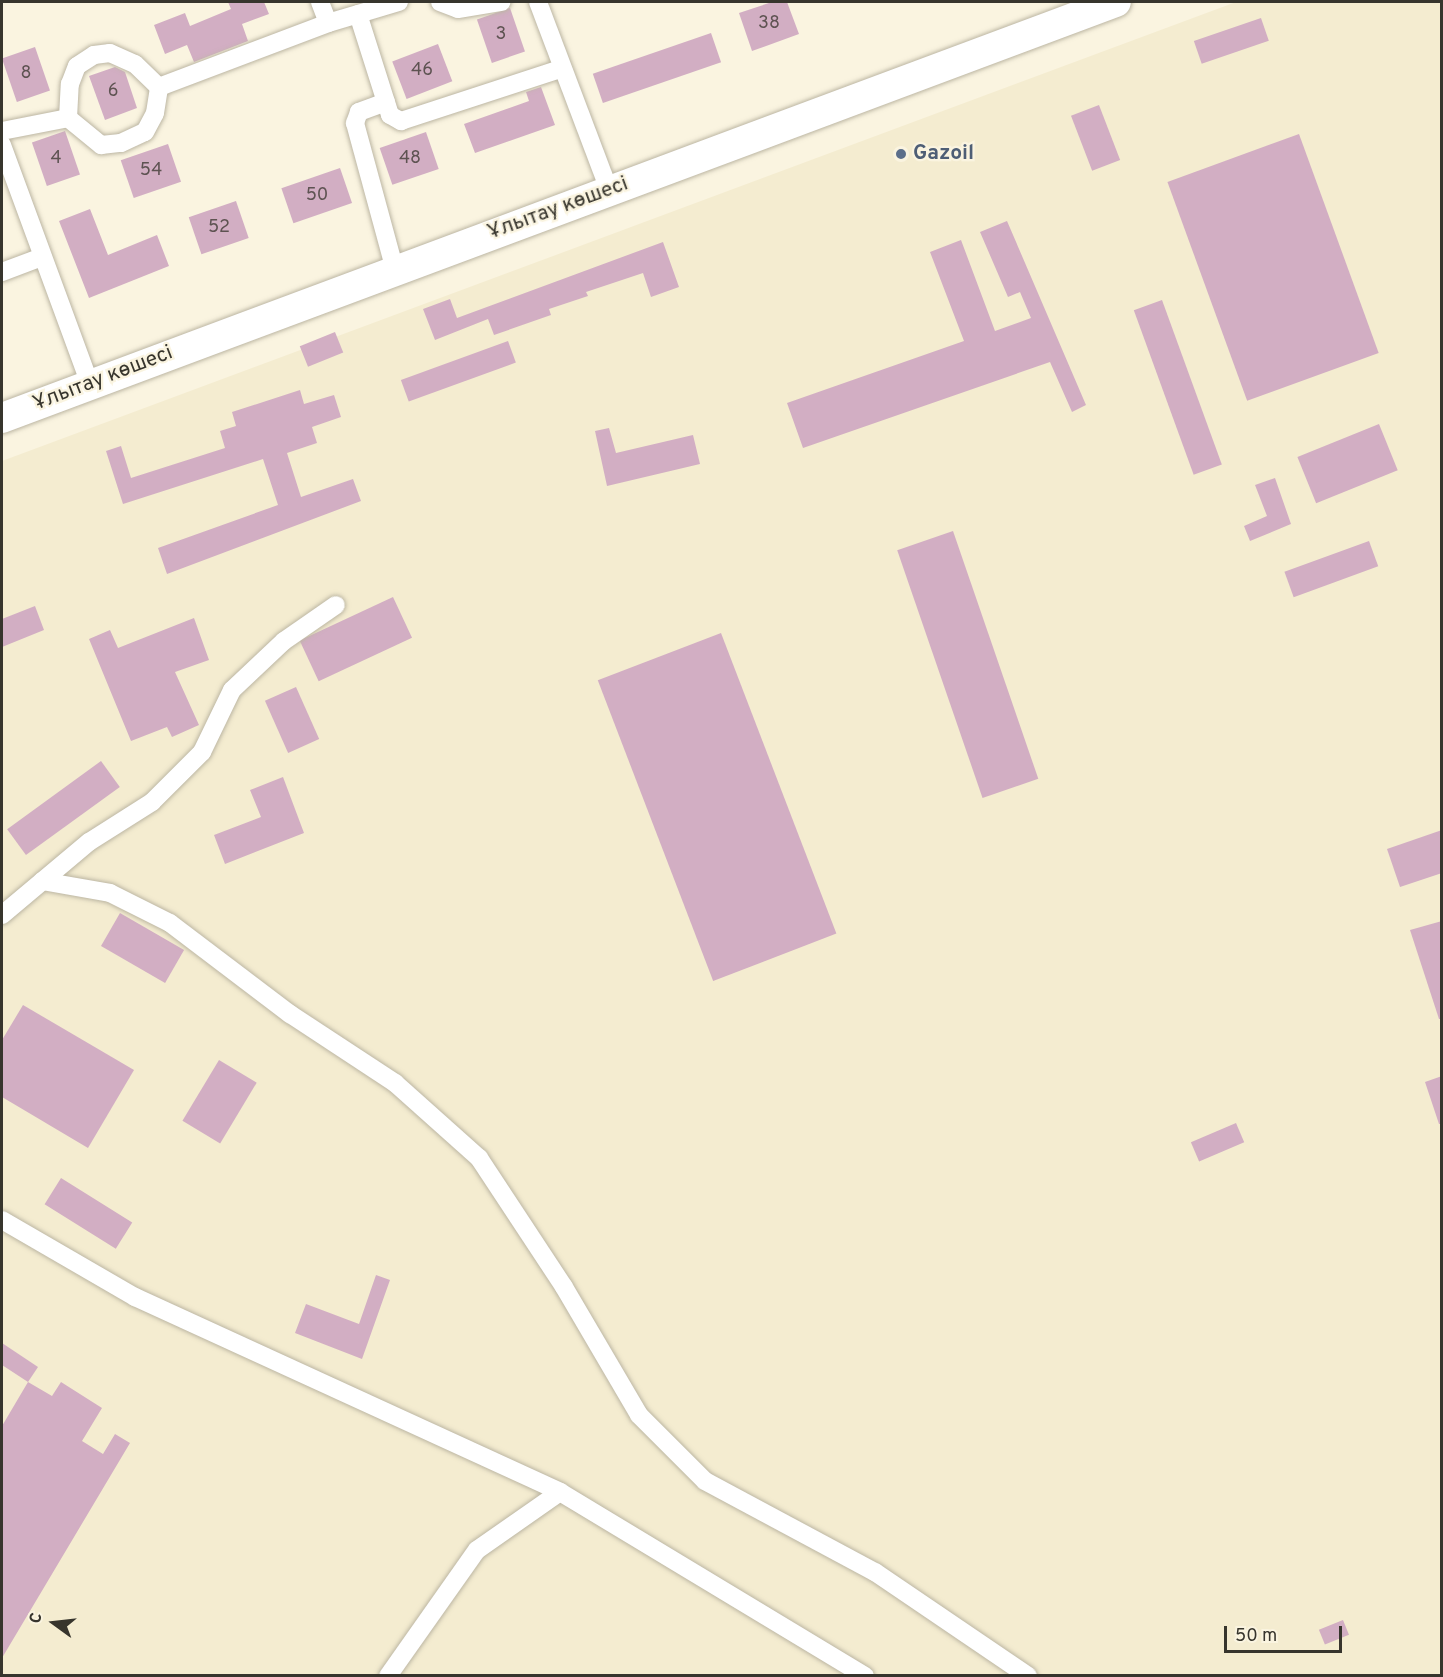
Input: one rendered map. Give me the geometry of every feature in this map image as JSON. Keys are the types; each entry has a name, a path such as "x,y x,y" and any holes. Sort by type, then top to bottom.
{"main road":[{"name":"Ұлытау көшесі","path":"2,418 1116,2"}],"street":[{"path":"320,2 328,23"},
{"path":"159,87 328,23 399,2"},
{"path":"440,2 458,9 501,2"},
{"path":"538,2 609,190"},
{"path":"358,14 393,118 407,121 563,68"},
{"path":"68,118 70,84 77,66 94,55 110,53 135,64 159,87"},
{"path":"68,118 101,145 121,143 145,132 155,113 159,87"},
{"path":"386,102 359,112 355,123 395,270"},
{"path":"2,131 68,118"},
{"path":"2,145 90,384"},
{"path":"2,272 42,257"},
{"path":"2,915 90,842 152,802 202,752 232,690 284,641 336,605"},
{"path":"42,881 110,893 170,923 290,1014 395,1083 479,1158 564,1287 639,1415 705,1481 875,1572 1028,1676"},
{"path":"2,1220 135,1296 560,1492 865,1676"},
{"path":"388,1676 477,1550 560,1492"}],"shaded area":[{"path":"1236,2 1441,2 1441,1675 2,1676 2,461"}],"building":[{"path":"228,2 264,2 269,14 242,24 248,41 194,62 187,45 165,54 154,25 185,13 190,26 231,9"},
{"path":"772,2 787,2 799,34 752,51 739,13"},
{"path":"510,8 525,51 492,63 477,19"},
{"path":"1261,18 1269,41 1202,64 1194,41"},
{"path":"711,33 721,62 603,103 593,74"},
{"path":"438,44 452,81 407,99 392,62"},
{"path":"35,47 50,90 17,102 2,58"},
{"path":"115,67 125,72 137,108 105,120 89,76"},
{"path":"541,87 555,125 475,153 464,124 529,101 526,92"},
{"path":"1099,105 1120,160 1092,171 1071,116"},
{"path":"65,131 80,174 47,186 32,142"},
{"path":"426,132 439,169 392,185 380,148"},
{"path":"1299,134 1379,353 1247,401 1167,182"},
{"path":"168,144 181,182 134,198 121,160"},
{"path":"340,168 352,203 293,223 281,188"},
{"path":"236,201 249,238 201,254 189,217"},
{"path":"90,209 108,255 157,235 169,266 89,298 59,221"},
{"path":"1007,221 1086,405 1072,412 1050,362 803,448 787,403 964,341 930,252 961,240 995,331 1031,318 1020,292 1008,297 980,232"},
{"path":"663,242 679,287 651,297 643,273 586,292 588,296 549,309 551,315 494,335 488,319 435,340 423,309 450,299 457,318"},
{"path":"1162,300 1222,464 1194,475 1134,310"},
{"path":"335,332 343,352 308,367 300,346"},
{"path":"508,341 516,363 409,402 401,380"},
{"path":"300,390 304,404 334,395 341,417 312,427 317,443 287,453 301,497 353,479 361,501 167,574 158,548 278,505 263,459 123,504 106,451 121,446 131,478 225,448 220,431 236,426 232,412"},
{"path":"1379,424 1398,470 1316,503 1297,457"},
{"path":"609,428 616,453 693,435 700,464 607,486 595,431"},
{"path":"1275,478 1291,524 1250,541 1244,526 1267,516 1255,485"},
{"path":"953,531 1038,779 983,798 897,550"},
{"path":"1369,541 1378,566 1294,597 1284,572"},
{"path":"393,597 412,638 319,681 300,641"},
{"path":"35,606 44,630 2,647 2,619"},
{"path":"194,618 209,660 175,672 199,725 172,737 167,727 131,741 89,639 110,630 118,648"},
{"path":"721,633 836,934 713,981 598,680"},
{"path":"296,687 319,739 288,753 265,701"},
{"path":"101,761 120,787 26,855 7,829"},
{"path":"283,777 304,833 225,864 214,835 261,817 250,790"},
{"path":"1442,830 1442,873 1400,887 1387,849"},
{"path":"120,913 184,950 165,983 101,946"},
{"path":"1442,921 1442,1019 1439,1019 1410,930"},
{"path":"23,1005 134,1070 88,1148 2,1097 2,1040"},
{"path":"219,1060 257,1083 220,1144 182,1121"},
{"path":"1442,1076 1442,1124 1439,1124 1425,1082"},
{"path":"1236,1123 1244,1142 1199,1161 1191,1142"},
{"path":"61,1178 132,1223 116,1249 45,1204"},
{"path":"376,1275 390,1280 362,1359 295,1333 306,1304 359,1324"},
{"path":"2,1343 38,1367 28,1382 2,1365"},
{"path":"28,1382 52,1396 61,1382 102,1408 82,1441 103,1454 115,1434 130,1443 2,1658 2,1426"},
{"path":"1343,1620 1349,1635 1325,1645 1319,1630"}],"place":[{"name":"Gazoil","path":"901,154"}]}
